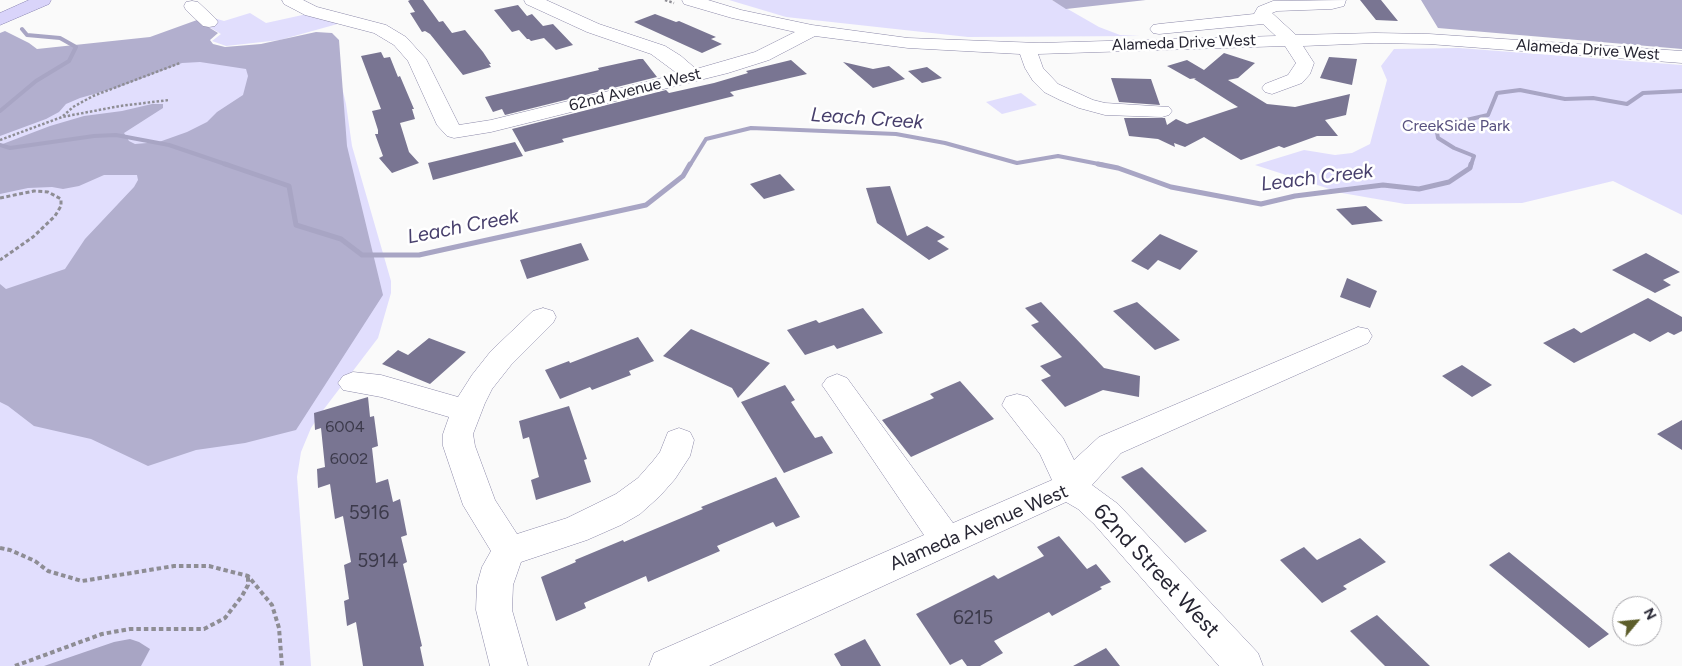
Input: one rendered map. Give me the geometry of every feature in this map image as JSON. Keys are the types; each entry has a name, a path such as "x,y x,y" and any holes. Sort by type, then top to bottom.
{"main road":[{"path":"0,20 43,0"}],"street":[{"name":"62nd Avenue West","path":"290,0 317,13 352,20 380,29 400,40 417,58 447,125 452,130 462,132 692,76 762,56 812,30"},
{"path":"532,0 593,28 658,50 674,60 692,76"},
{"path":"1272,88 1295,79 1300,74 1305,63 1290,40 1263,14 1264,11 1273,6 1332,4 1338,2 1338,0"},
{"name":"Alameda Drive West","path":"682,2 812,30 908,43 1027,49 1290,40 1430,39 1682,57"},
{"path":"192,6 209,22"},
{"path":"1160,29 1267,18"},
{"path":"793,41 914,57 926,53"},
{"path":"1027,49 1034,68 1040,77 1051,88 1067,96 1105,109 1162,111"},
{"path":"509,551 480,505 459,446 458,434 466,410 482,382 500,358 543,317"},
{"name":"Alameda Avenue West","path":"668,666 1054,493 1065,489 1073,490 1082,472 1110,445 1358,336"},
{"path":"353,382 389,388 466,410"},
{"path":"836,385 947,540"},
{"path":"1017,405 1052,447 1073,490"},
{"path":"508,666 494,610 495,584 500,567 509,551 575,530 609,515 628,504 649,487 664,470 674,456 679,440"},
{"name":"62nd Street West","path":"1073,490 1090,500 1106,514 1244,666"}],"path":[{"path":"665,0 682,2"},
{"path":"0,140 56,120 73,107 93,96 180,63"},
{"path":"62,117 120,106 169,100"},
{"path":"0,198 34,191 48,192 62,199 61,206 55,216 33,237 0,260"},
{"path":"0,548 10,550 35,561 48,571 82,581 174,566 209,566 248,576 272,605 279,628 282,666"},
{"path":"15,666 102,634 130,629 204,629 225,618 245,591 248,585 248,576"}],"green space":[{"path":"729,0 1052,0 1099,27 1120,35 1140,36 968,37 786,17"},
{"path":"250,13 266,23 307,14 341,23 280,40 226,46 212,41 221,34 204,24 214,18 224,21"},
{"name":"CreekSide Park","path":"1459,48 1682,65 1682,215 1613,181 1522,203 1405,204 1342,193 1255,165 1304,150 1335,155 1352,153 1370,144 1387,80 1381,66 1394,49"},
{"path":"208,53 340,79 352,146 391,281 391,293 378,338 311,428 301,452 297,477 311,666 0,666 0,117"},
{"path":"1021,93 1037,105 1002,114 986,102"}],"shaded area":[{"path":"1052,0 1146,0 1066,9"},
{"path":"1421,0 1682,0 1682,49 1438,28"},
{"path":"197,20 218,33 210,40 213,44 225,47 261,44 316,32 332,33 339,40 347,146 383,295 296,430 245,443 196,450 148,466 91,439 34,426 0,402 0,284 6,289 65,269 85,239 134,187 138,180 137,175 104,175 79,186 63,189 52,187 28,188 0,194 0,145 50,126 84,116 122,111 152,104 163,104 163,108 124,133 129,141 135,144 159,142 187,132 207,122 217,112 243,95 248,76 246,69 200,62 182,63 119,87 80,98 66,104 59,112 46,119 0,136 0,33 5,31 37,49 150,37"},
{"path":"130,639 150,649 141,666 44,666 114,642"}],"building":[{"path":"423,0 439,22 443,21 452,33 465,30 483,52 491,67 463,75 430,34 425,31 422,32 410,13 415,12 408,1"},
{"path":"1360,0 1381,0 1398,21 1376,20"},
{"path":"518,5 527,16 532,14 543,26 553,24 573,45 556,50 544,38 531,41 519,30 512,32 494,10"},
{"path":"655,14 676,22 679,21 716,37 711,39 722,44 702,53 634,22"},
{"path":"381,52 384,58 390,57 414,109 412,109 415,119 400,123 409,152 419,163 392,173 379,158 383,156 375,134 378,134 378,130 372,111 381,109 361,56"},
{"path":"1224,53 1255,63 1238,78 1228,80 1267,104 1295,107 1350,94 1346,115 1325,120 1338,136 1317,136 1284,148 1279,146 1241,160 1204,137 1185,147 1174,143 1175,147 1158,139 1129,136 1124,118 1165,118 1167,125 1176,119 1187,124 1238,107 1194,79 1196,78 1190,79 1167,66 1187,60 1204,70"},
{"path":"1329,57 1357,59 1352,85 1320,78"},
{"path":"643,59 657,77 505,115 502,109 493,112 485,97 599,70 598,68"},
{"path":"791,60 807,74 730,92 734,96 562,139 564,142 525,152 512,129 666,90 669,93 714,83 748,73 746,71"},
{"path":"843,62 873,69 889,66 905,79 873,88"},
{"path":"927,67 942,78 922,83 908,71"},
{"path":"1111,78 1151,79 1160,105 1119,102"},
{"path":"515,142 523,156 433,180 428,163"},
{"path":"780,174 795,190 764,199 750,184"},
{"path":"890,186 907,236 927,226 945,237 937,241 949,249 929,260 877,223 866,188"},
{"path":"1366,206 1383,221 1352,225 1336,209"},
{"path":"1160,234 1198,251 1180,270 1158,260 1148,270 1131,261"},
{"path":"581,243 589,260 527,279 520,260"},
{"path":"1646,253 1680,272 1663,280 1671,285 1655,293 1612,270"},
{"path":"1347,278 1377,291 1370,308 1340,297"},
{"path":"1648,298 1682,317 1682,331 1674,335 1668,332 1650,342 1634,333 1574,363 1543,343 1574,328 1581,333"},
{"path":"1041,302 1104,368 1140,376 1139,397 1103,390 1065,407 1041,380 1051,376 1040,366 1062,357 1031,325 1039,322 1025,308"},
{"path":"1137,302 1180,340 1155,350 1113,311"},
{"path":"863,308 883,333 837,349 834,345 805,355 787,330 816,320 819,323"},
{"path":"691,329 770,363 738,398 732,388 663,356"},
{"path":"638,337 654,361 629,371 631,375 592,390 590,387 560,399 545,370 569,361 570,363"},
{"path":"429,338 466,352 430,384 382,364 398,350 408,355"},
{"path":"1462,365 1492,385 1472,397 1442,376"},
{"path":"960,381 994,419 911,457 882,420 934,398 930,394"},
{"path":"785,385 795,400 791,402 815,438 822,436 833,453 784,473 741,402"},
{"path":"368,397 370,417 374,416 378,446 372,448 376,483 388,479 393,502 400,499 407,535 401,537 407,562 403,564 422,646 420,647 424,666 363,666 356,622 347,626 344,601 349,599 344,565 351,562 343,516 335,519 330,484 318,488 317,469 325,467 321,428 315,430 314,413"},
{"path":"569,406 587,459 584,460 591,482 536,500 531,480 539,477 529,437 523,439 519,421"},
{"path":"1682,420 1682,450 1657,434"},
{"path":"1142,467 1207,531 1185,543 1121,477"},
{"path":"776,477 800,517 776,527 773,522 717,546 720,551 648,582 646,576 584,603 586,608 556,621 541,577 576,562 575,560 623,540 624,542 703,509 701,507"},
{"path":"1059,536 1087,569 1096,564 1111,582 1100,587 1102,589 1052,616 1049,612 994,641 1003,653 980,666 967,666 962,659 950,665 916,614 994,575 998,579 1044,556 1037,547"},
{"path":"1360,538 1386,562 1343,586 1347,589 1322,603 1280,560 1304,547 1317,560"},
{"path":"1509,552 1609,634 1589,648 1489,565"},
{"path":"1377,615 1430,666 1385,666 1350,631"},
{"path":"865,639 881,666 841,666 834,654"},
{"path":"1106,648 1120,666 1073,666"}],"waterway":[{"name":"Leach Creek","path":"0,111 36,81 69,61 76,47 60,38 27,35 22,29"},
{"name":"Leach Creek","path":"1471,165 1474,156 1454,148 1438,138 1436,127 1488,115 1497,93 1520,90 1565,99 1593,98 1627,104 1643,93 1682,91"},
{"name":"Leach Creek","path":"690,165 706,139 751,128 896,134 945,143 1017,163 1058,156 1104,165"},
{"name":"Leach Creek","path":"0,145 10,148 94,136 116,135 169,145 228,165"},
{"name":"Leach Creek","path":"225,164 289,186 296,225 341,239 362,255 419,255 646,205 683,176 690,164"},
{"name":"Leach Creek","path":"1098,164 1118,168 1171,187 1261,204 1295,196 1383,185 1419,189 1449,182 1470,168 1471,164"}]}
